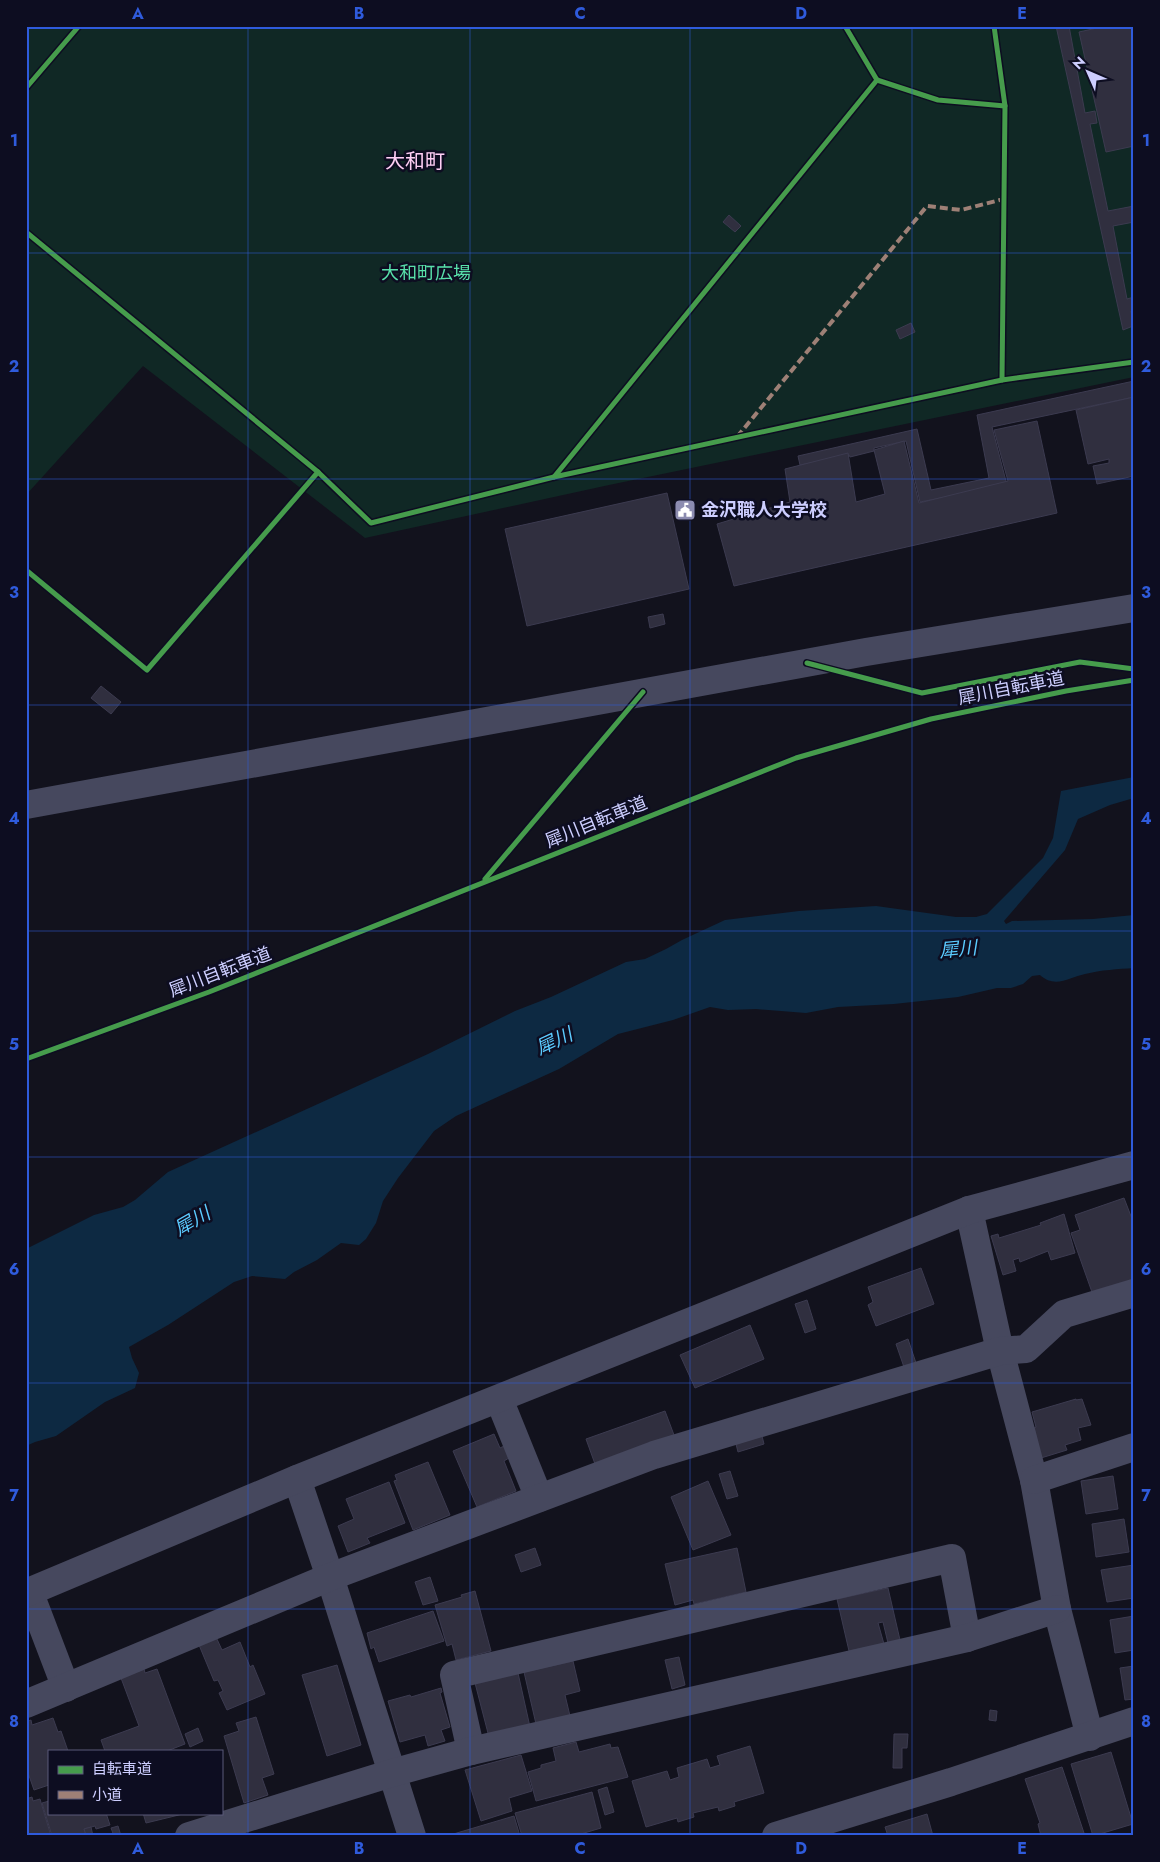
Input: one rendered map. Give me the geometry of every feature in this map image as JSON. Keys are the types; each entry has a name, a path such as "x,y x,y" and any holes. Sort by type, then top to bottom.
{"street":[{"path":"26,805 866,652 1134,608"},
{"path":"66,1688 28,1592 297,1479 969,1210 1134,1166"},
{"path":"969,1210 1000,1351 1034,1480 1057,1609 1090,1736"},
{"path":"26,1704 330,1577 654,1455 1000,1351 1026,1349 1064,1314 1134,1293"},
{"path":"499,1398 539,1498"},
{"path":"1034,1480 1134,1447"},
{"path":"297,1479 412,1836"},
{"path":"472,1751 454,1675 952,1558 967,1638"},
{"path":"189,1836 392,1773 472,1751 967,1638 1057,1609"},
{"path":"776,1836 1134,1721"}],"green space":[{"name":"大和町広場","path":"26,26 1134,26 1134,377 609,485 365,538 143,366 26,495"}],"water":[{"name":"犀川","path":"1134,777 1134,798 1110,805 1078,819 1065,850 1004,921 1006,924 1012,921 1093,919 1134,915 1134,968 1079,975 1057,982 1040,975 1032,976 1023,984 1011,988 997,988 958,997 894,1004 838,1007 806,1013 756,1009 728,1010 710,1007 673,1020 618,1034 559,1069 456,1116 434,1131 398,1178 383,1201 376,1223 366,1239 359,1245 341,1243 285,1279 252,1276 234,1282 168,1325 129,1347 139,1373 135,1388 105,1402 56,1436 26,1446 26,1249 94,1215 123,1207 135,1200 168,1172 428,1054 515,1011 551,997 626,962 645,959 725,920 799,911 876,906 956,917 976,917 987,914 1043,858 1053,838 1061,791"}],"building":[{"path":"1056,26 1069,26 1085,113 1095,111 1097,123 1090,124 1108,211 1134,206 1134,222 1113,226 1127,299 1134,297 1134,311 1131,311 1133,326 1123,330"},
{"path":"1106,26 1134,26 1134,146 1106,152 1079,32"},
{"path":"729,215 741,226 735,232 723,222"},
{"path":"911,323 915,332 900,339 896,330"},
{"path":"1134,381 1134,397 992,427 1007,485 920,502 906,441 874,448 874,451 850,457 849,455 800,465 798,456 917,429 931,490 989,478 977,415"},
{"path":"1134,397 1134,476 1097,484 1093,466 1109,463 1109,459 1088,464 1076,410"},
{"path":"1037,421 1057,513 734,586 717,524 790,502 785,469 848,453 856,502 885,494 874,450 904,441 919,503 1008,481 994,430"},
{"path":"667,493 689,589 527,626 505,529"},
{"path":"663,614 665,624 650,628 648,617"},
{"path":"101,686 121,702 111,714 91,698"},
{"path":"1124,1198 1134,1224 1134,1281 1093,1295 1071,1233 1080,1230 1075,1215"},
{"path":"1064,1214 1075,1253 1051,1260 1048,1251 1020,1262 1019,1258 1013,1260 1016,1271 1003,1275 991,1236 998,1234 999,1238 1041,1225 1040,1223"},
{"path":"921,1268 934,1304 876,1326 868,1305 873,1302 868,1287"},
{"path":"807,1300 816,1329 805,1333 795,1304"},
{"path":"750,1325 764,1359 695,1388 680,1355"},
{"path":"908,1339 917,1366 905,1370 896,1344"},
{"path":"1076,1399 1082,1399 1091,1425 1078,1428 1081,1440 1065,1445 1067,1450 1041,1458 1032,1412"},
{"path":"665,1411 674,1435 595,1464 586,1439"},
{"path":"494,1434 500,1448 504,1446 509,1458 504,1461 516,1491 477,1507 453,1451"},
{"path":"762,1436 764,1444 738,1452 736,1444"},
{"path":"428,1462 450,1515 413,1530 394,1481 397,1480 395,1475"},
{"path":"730,1471 738,1496 727,1499 719,1474"},
{"path":"1113,1476 1118,1509 1086,1514 1081,1481"},
{"path":"708,1481 731,1535 693,1550 671,1497"},
{"path":"389,1482 405,1523 367,1538 370,1543 348,1552 338,1526 354,1519 346,1499"},
{"path":"1124,1519 1129,1552 1096,1557 1092,1524"},
{"path":"535,1548 541,1565 521,1572 515,1555"},
{"path":"737,1548 746,1592 694,1604 693,1600 675,1605 665,1564"},
{"path":"1134,1565 1134,1598 1107,1602 1101,1570"},
{"path":"430,1577 438,1601 423,1605 415,1582"},
{"path":"888,1588 900,1640 888,1643 883,1622 878,1623 884,1644 849,1651 837,1599"},
{"path":"475,1591 491,1651 456,1660 452,1644 447,1646 435,1605"},
{"path":"433,1611 444,1641 379,1662 374,1647 371,1649 367,1633"},
{"path":"1134,1616 1134,1650 1115,1653 1110,1620"},
{"path":"216,1637 222,1650 240,1642 250,1667 253,1665 265,1694 227,1710 219,1693 223,1691 218,1680 214,1681 199,1645"},
{"path":"679,1657 685,1685 672,1689 665,1660"},
{"path":"573,1661 580,1691 565,1695 570,1716 536,1724 524,1672"},
{"path":"337,1665 361,1745 327,1756 302,1675"},
{"path":"1134,1666 1134,1699 1125,1700 1120,1668"},
{"path":"144,1669 145,1673 157,1669 185,1744 170,1750 105,1750 101,1740 139,1726 121,1678"},
{"path":"518,1673 530,1727 489,1737 475,1683"},
{"path":"441,1688 442,1692 440,1693 450,1727 441,1730 445,1741 428,1746 425,1735 400,1742 388,1701 410,1695 411,1697"},
{"path":"990,1710 997,1711 996,1721 989,1720"},
{"path":"256,1717 274,1774 262,1778 268,1795 244,1803 224,1736 239,1731 236,1723"},
{"path":"53,1718 58,1732 61,1731 68,1750 48,1750 48,1785 34,1790 26,1767 26,1722 31,1720 32,1725"},
{"path":"198,1728 203,1741 190,1747 185,1734"},
{"path":"894,1734 908,1734 907,1748 902,1748 902,1768 893,1768"},
{"path":"576,1742 579,1752 610,1744 611,1748 618,1747 628,1777 536,1801 528,1772 541,1768 541,1765 556,1761 553,1748"},
{"path":"750,1746 764,1793 734,1802 735,1806 719,1811 718,1807 693,1813 694,1817 678,1822 677,1818 646,1827 632,1781 667,1771 670,1780 679,1777 677,1768 707,1759 710,1768 720,1765 717,1756"},
{"path":"1111,1752 1133,1824 1093,1836 1071,1764"},
{"path":"521,1755 532,1791 509,1798 512,1811 481,1821 465,1770"},
{"path":"1062,1767 1084,1833 1073,1836 1041,1836 1038,1824 1040,1823 1025,1779"},
{"path":"607,1787 614,1812 605,1815 598,1790"},
{"path":"592,1792 601,1828 574,1836 522,1836 515,1813"},
{"path":"32,1797 33,1801 40,1799 51,1836 26,1836 26,1799"},
{"path":"48,1801 48,1814 106,1814 110,1825 96,1829 95,1826 84,1829 86,1835 82,1836 52,1836 42,1803"},
{"path":"143,1814 183,1814 146,1823"},
{"path":"927,1814 933,1836 888,1836 885,1827"},
{"path":"514,1816 520,1836 450,1836 450,1835"},
{"path":"118,1826 121,1836 114,1836 111,1828"},
{"path":"91,1827 93,1836 82,1836 86,1835 84,1829"}],"marked path":[{"path":"737,437 927,206 961,210 1004,199"}],"cycle path":[{"path":"26,88 79,26"},
{"path":"554,477 877,80 845,26"},
{"path":"994,26 1005,106 1002,380 1134,362"},
{"path":"877,80 938,100 1005,106"},
{"path":"26,232 318,472 371,523 554,477 1002,380"},
{"path":"26,570 147,670 318,472"},
{"name":"犀川自転車道","path":"807,663 922,693 1080,662 1134,669"},
{"name":"犀川自転車道","path":"26,1059 209,992 796,758 931,719 1066,691 1134,680"},
{"path":"485,879 643,692"}],"place":[{"name":"金沢職人大学校","path":"685,510"}],"district":[{"name":"大和町","path":"415,161"}]}
